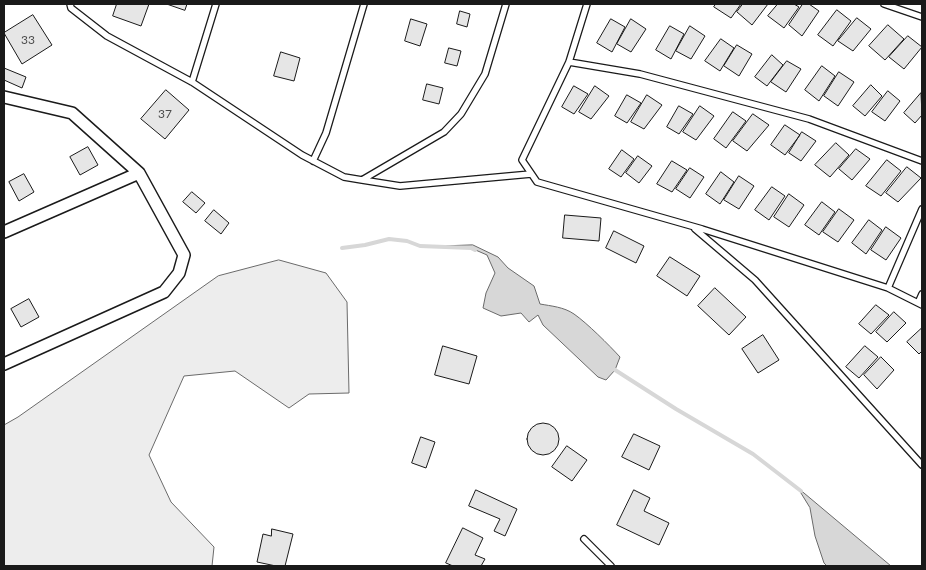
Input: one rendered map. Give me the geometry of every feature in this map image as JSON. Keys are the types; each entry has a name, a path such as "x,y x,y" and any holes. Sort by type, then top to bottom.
{"street":[{"path":"4,97 72,113 139,173 184,255 179,273 164,292 4,364"},
{"path":"4,232 139,173"}],"lane":[{"path":"70,4 71,8 107,36 192,82 313,161 344,177 400,186 531,174"},
{"path":"192,82 216,4"},
{"path":"313,161 326,133 364,4"},
{"path":"362,180 444,132 461,114 486,74 506,4"},
{"path":"587,4 569,62 522,160 537,182 693,227 888,288 920,304 922,294"},
{"path":"884,4 922,17"},
{"path":"569,62 640,74 809,120 922,161"},
{"path":"888,288 922,209"},
{"path":"693,227 755,280 922,465"},
{"path":"584,539 611,566"}],"shaded area":[{"path":"473,245 498,257 508,268 534,286 540,304 557,307 574,314 610,346 620,357 615,370 606,380 598,377 543,325 538,315 529,322 521,313 501,316 483,308 486,293 495,273 487,255 471,248 443,246"},
{"path":"279,260 326,273 347,302 349,393 309,394 289,408 235,371 184,376 149,455 171,502 214,547 212,566 4,566 4,425 218,276"},
{"path":"798,488 891,566 827,566 824,563 815,536 810,508"}],"building":[{"path":"117,4 149,4 141,26 113,16"},
{"path":"167,4 187,4 185,10"},
{"path":"716,4 741,4 731,18 714,7"},
{"path":"743,4 768,4 752,25 737,12"},
{"path":"778,4 794,4 799,7 784,28 768,16"},
{"path":"803,4 809,4 819,11 802,36 789,25"},
{"path":"837,10 851,21 833,46 818,35"},
{"path":"460,11 470,14 467,27 457,24"},
{"path":"33,15 52,45 22,64 4,33"},
{"path":"857,18 871,29 853,51 838,41"},
{"path":"411,19 427,24 420,46 405,41"},
{"path":"611,19 625,27 612,52 597,43"},
{"path":"631,19 646,29 631,52 617,44"},
{"path":"888,25 904,39 885,60 869,46"},
{"path":"670,26 684,34 671,59 656,50"},
{"path":"690,26 705,36 691,59 676,51"},
{"path":"908,36 922,47 904,69 889,57"},
{"path":"721,39 734,48 720,71 705,61"},
{"path":"737,45 752,54 739,76 724,66"},
{"path":"449,48 461,51 457,66 445,63"},
{"path":"281,52 300,58 294,81 274,76"},
{"path":"772,55 783,65 767,86 755,77"},
{"path":"787,61 801,69 786,92 771,82"},
{"path":"822,66 835,76 819,101 805,90"},
{"path":"4,68 26,77 22,88 4,80"},
{"path":"839,72 854,82 838,106 824,96"},
{"path":"427,84 443,88 439,104 423,100"},
{"path":"871,85 882,96 865,116 853,106"},
{"path":"574,86 588,94 574,114 562,107"},
{"path":"595,86 609,96 591,119 579,112"},
{"path":"166,90 189,110 165,139 141,119"},
{"path":"888,91 900,101 885,121 872,112"},
{"path":"921,93 922,115 915,123 904,113"},
{"path":"627,95 641,103 627,123 615,116"},
{"path":"647,95 662,105 644,129 631,122"},
{"path":"679,106 693,114 679,134 667,127"},
{"path":"700,106 714,116 696,140 683,132"},
{"path":"733,112 746,121 726,148 714,139"},
{"path":"753,114 769,125 747,151 733,141"},
{"path":"785,125 800,135 785,155 771,145"},
{"path":"802,132 816,141 801,161 789,153"},
{"path":"836,143 849,155 830,177 815,165"},
{"path":"88,147 98,165 80,175 70,157"},
{"path":"856,149 870,159 852,180 839,169"},
{"path":"622,150 634,159 621,177 609,169"},
{"path":"638,156 652,166 639,183 626,173"},
{"path":"887,160 901,171 881,196 866,186"},
{"path":"672,161 687,170 672,192 657,184"},
{"path":"907,167 921,178 898,202 886,193"},
{"path":"690,168 704,177 690,198 676,189"},
{"path":"721,172 734,182 720,204 706,194"},
{"path":"24,174 34,192 19,201 9,182"},
{"path":"739,176 754,186 739,209 724,200"},
{"path":"772,187 785,196 769,220 755,210"},
{"path":"192,192 205,203 196,213 183,202"},
{"path":"789,194 804,205 789,227 774,217"},
{"path":"822,202 835,212 819,235 805,225"},
{"path":"839,209 854,220 838,242 823,232"},
{"path":"214,210 229,223 221,234 205,221"},
{"path":"565,215 601,218 599,241 563,238"},
{"path":"869,220 882,230 866,254 852,243"},
{"path":"886,227 901,238 886,260 871,250"},
{"path":"614,231 644,246 636,263 606,248"},
{"path":"670,257 700,276 687,296 657,276"},
{"path":"715,288 746,317 729,335 698,306"},
{"path":"29,299 39,317 21,327 11,309"},
{"path":"876,305 889,315 871,334 859,324"},
{"path":"894,312 906,323 887,342 876,332"},
{"path":"922,328 922,351 919,354 907,342"},
{"path":"763,335 779,360 758,373 742,349"},
{"path":"443,346 477,356 469,384 435,375"},
{"path":"865,346 878,357 859,378 846,367"},
{"path":"881,357 894,370 877,389 864,375"},
{"path":"543,423 549,424 554,428 558,433 558,445 554,450 549,454 543,455 537,454 532,450 528,445 527,439 528,433 532,428 537,424"},
{"path":"634,434 660,446 649,470 622,457"},
{"path":"421,437 435,442 426,468 412,463"},
{"path":"567,446 587,460 572,481 552,467"},
{"path":"476,490 517,509 505,536 494,531 500,519 469,506"},
{"path":"634,490 650,498 644,511 669,523 659,545 617,525"},
{"path":"463,528 483,538 475,555 485,559 481,566 453,566 446,563"},
{"path":"272,529 293,534 285,566 257,562 263,534 271,536"}],"waterway":[{"path":"342,248 389,239 407,241 420,246 471,248 475,250"},
{"path":"612,368 676,409 753,454 801,491"}]}
